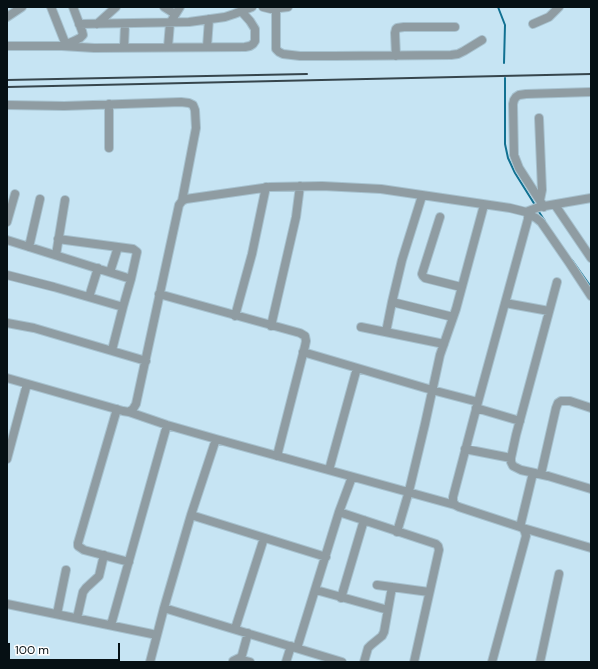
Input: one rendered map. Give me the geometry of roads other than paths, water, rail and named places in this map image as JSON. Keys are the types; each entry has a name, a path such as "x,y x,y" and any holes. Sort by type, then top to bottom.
{"street":[{"path":"7,17 22,7"},
{"path":"51,7 64,45"},
{"path":"64,45 80,38 82,34 73,7"},
{"path":"97,24 116,7"},
{"path":"164,7 178,11 170,23 168,47"},
{"path":"79,24 189,22 225,17 252,7"},
{"path":"264,7 276,9 288,7"},
{"path":"533,24 549,16 559,7"},
{"path":"276,9 276,49 283,54 300,56 451,55 458,54 482,40"},
{"path":"7,46 64,45 94,48 245,47 250,46 255,41 254,29 250,21 241,11"},
{"path":"207,47 209,19"},
{"path":"124,48 125,24"},
{"path":"396,56 395,32 397,28 455,28"},
{"path":"591,92 519,95 514,100 513,111 514,155 535,208 536,218 541,222 591,296"},
{"path":"7,104 70,106 181,102 193,105 195,110 196,128 182,201 179,206 136,404 133,409 128,412"},
{"path":"109,104 109,148"},
{"path":"455,505 453,497 465,449 528,219 535,208 542,190 539,118"},
{"path":"182,201 191,197 266,187 300,186 372,189 484,205 535,208 591,198"},
{"path":"271,326 296,217 300,186"},
{"path":"235,316 252,254 266,187"},
{"path":"7,222 16,194"},
{"path":"386,332 402,260 422,196"},
{"path":"29,246 40,199"},
{"path":"56,255 65,200"},
{"path":"397,532 409,491 439,361 462,287 484,205"},
{"path":"555,205 591,258"},
{"path":"440,217 422,274 426,278 462,287"},
{"path":"58,239 133,249 137,252 112,350"},
{"path":"7,240 131,279"},
{"path":"110,272 118,247"},
{"path":"89,297 98,268"},
{"path":"7,275 123,307"},
{"path":"557,282 511,458 513,466 516,468 591,489"},
{"path":"160,294 300,333 305,336 306,341 277,456"},
{"path":"392,302 453,317"},
{"path":"505,303 549,311"},
{"path":"7,323 34,328 146,361"},
{"path":"361,327 444,344"},
{"path":"303,352 432,390 520,421"},
{"path":"329,470 357,368"},
{"path":"7,378 128,412 216,439 352,477 409,491 522,528 591,548"},
{"path":"7,460 27,384"},
{"path":"492,662 526,536 522,528 556,408 558,403 561,401 570,401 591,408"},
{"path":"117,409 78,546 80,548 129,562"},
{"path":"111,626 167,425"},
{"path":"150,662 191,515 216,439"},
{"path":"465,449 511,458"},
{"path":"286,662 294,647 316,590 339,512 352,477"},
{"path":"339,512 436,544 438,546 439,550 414,662"},
{"path":"191,515 326,557"},
{"path":"341,598 364,520"},
{"path":"235,629 264,538"},
{"path":"77,618 83,592 99,576 104,555"},
{"path":"57,614 66,570"},
{"path":"540,662 559,574"},
{"path":"377,585 429,592"},
{"path":"364,662 368,648 382,636 384,632 392,587"},
{"path":"316,590 388,610"},
{"path":"7,604 157,635"},
{"path":"164,608 342,662"},
{"path":"236,660 242,655 248,633"},
{"path":"236,660 250,662"}],"waterway":[{"path":"498,7 505,25 504,63"},
{"path":"505,78 505,144 508,158 515,173 535,205"},
{"path":"537,209 545,221"},
{"path":"572,260 591,287"}],"railway":[{"path":"7,80 307,74"},
{"path":"7,87 591,74"}]}
